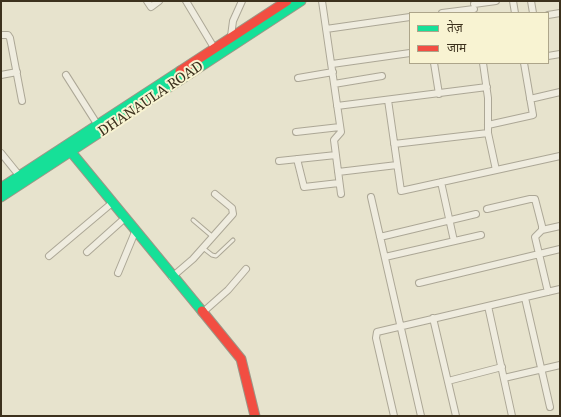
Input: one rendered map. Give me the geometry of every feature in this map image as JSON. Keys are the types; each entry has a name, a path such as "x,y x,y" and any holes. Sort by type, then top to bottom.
{"street":[{"path":"147,1 151,7 159,1"},
{"path":"186,1 216,51"},
{"path":"231,36 233,21 242,1"},
{"name":"DHANAULA ROAD","path":"216,51 231,36 287,1"},
{"name":"DHANAULA ROAD","path":"1,197 22,179 216,51 301,1"},
{"path":"322,1 341,135 334,139 341,194"},
{"path":"447,12 496,1"},
{"path":"513,1 515,12"},
{"path":"531,1 532,12"},
{"path":"549,15 560,13"},
{"path":"326,29 409,18"},
{"path":"1,35 9,36 22,101"},
{"path":"332,64 409,53"},
{"path":"549,56 560,54"},
{"path":"434,64 439,94"},
{"path":"483,64 487,87 488,133 496,170"},
{"path":"488,125 531,116 530,99 524,64"},
{"path":"1,75 17,72"},
{"path":"298,78 333,72"},
{"path":"66,74 100,128"},
{"path":"334,84 382,76"},
{"path":"337,106 487,87"},
{"path":"530,99 560,92"},
{"path":"388,100 401,191 560,156"},
{"path":"296,132 340,127"},
{"path":"394,144 488,133"},
{"path":"68,149 202,314 241,359 246,374 255,416"},
{"path":"1,153 22,179"},
{"path":"279,162 336,155"},
{"path":"297,159 304,188 339,183"},
{"path":"338,172 397,165"},
{"name":"DHANAULA ROAD","path":"1,188 22,179"},
{"path":"440,182 454,241"},
{"path":"172,277 203,248 234,212 232,208 215,194"},
{"path":"371,197 421,416"},
{"path":"487,209 533,198 537,202 542,230"},
{"path":"49,256 112,204"},
{"path":"380,237 476,214"},
{"path":"87,252 125,218"},
{"path":"548,292 535,236 542,230 560,226"},
{"path":"118,273 135,232"},
{"path":"385,257 481,235"},
{"path":"419,284 560,249"},
{"path":"202,314 232,286 246,269"},
{"path":"394,416 376,335 380,331 560,289"},
{"path":"525,298 550,407"},
{"path":"488,306 512,416"},
{"path":"433,318 456,416"},
{"path":"504,378 560,365"},
{"path":"448,381 502,367"}],"lane":[{"path":"193,220 213,237"},
{"path":"203,248 212,255 216,256 233,240"}],"traffic: fast":[{"path":"1,197 301,1"},
{"path":"1,188 180,71"},
{"path":"67,147 202,311"}],"traffic: jam":[{"path":"180,71 287,1"},
{"path":"202,311 241,359 255,416"}]}
